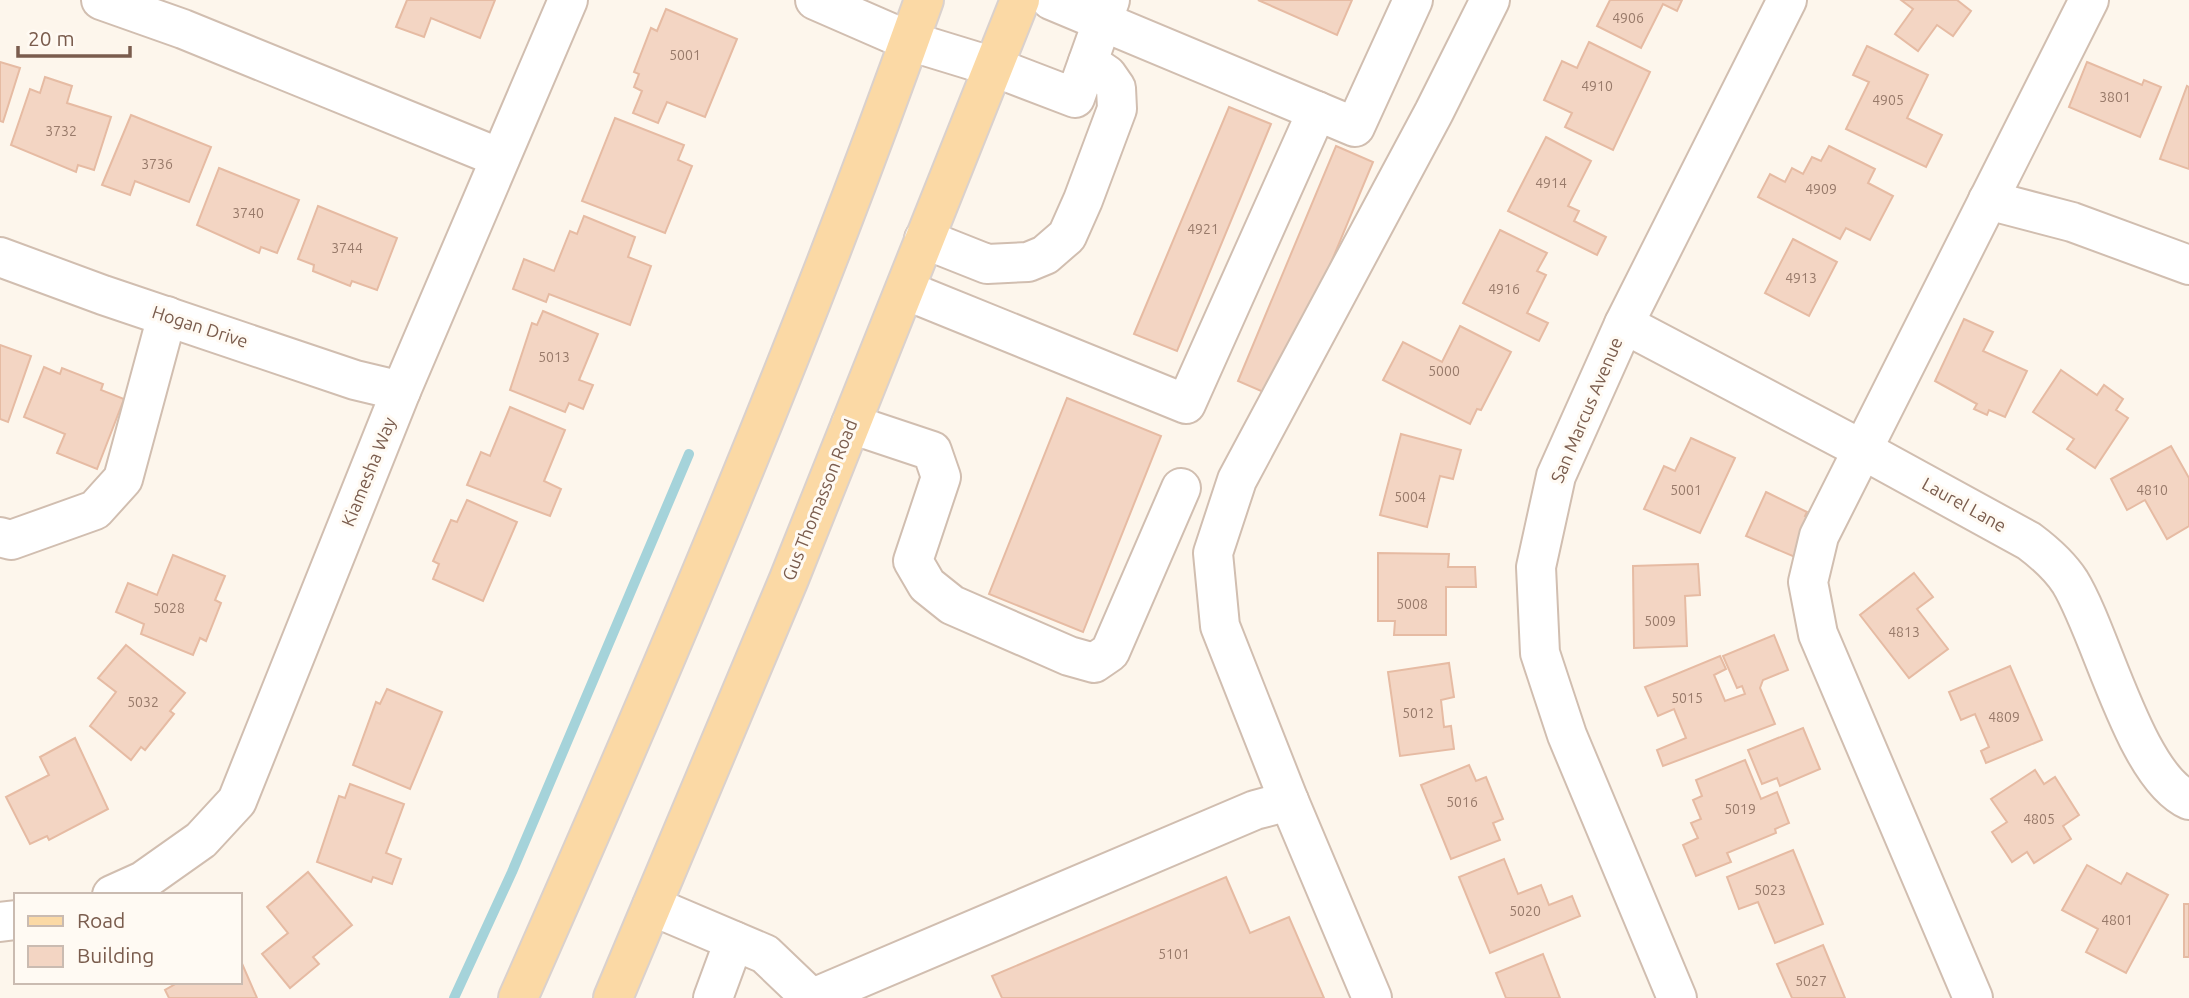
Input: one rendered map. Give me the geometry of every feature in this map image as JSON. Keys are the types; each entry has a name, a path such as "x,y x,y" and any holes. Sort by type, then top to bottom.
{"main road":[{"path":"518,998 746,463 840,228 924,0"},
{"name":"Gus Thomasson Road","path":"613,998 789,579 1020,0"}],"street":[{"path":"101,0 183,29 500,158"},
{"name":"Kiamesha Way","path":"116,893 143,881 201,840 236,801 401,391 568,0"},
{"path":"815,0 909,41 994,67 1075,98 1106,11"},
{"path":"1051,0 1106,11 1355,127 1413,0"},
{"path":"1372,998 1289,801 1220,626 1213,553 1237,480 1434,112 1490,0"},
{"name":"San Marcus Avenue","path":"1677,998 1567,735 1540,653 1536,567 1556,476 1624,324 1787,0"},
{"path":"1973,998 1818,634 1808,582 1819,536 2089,0"},
{"path":"924,239 987,264 1028,262 1045,255 1067,236 1117,109 1116,88 1107,75 1088,62"},
{"path":"905,290 1186,404 1317,111"},
{"path":"1988,200 2072,222 2189,265"},
{"name":"Hogan Drive","path":"0,257 355,380 401,391"},
{"path":"0,537 11,540 95,510 123,479 167,316"},
{"name":"Laurel Lane","path":"1624,324 2029,541 2052,559 2071,583 2143,748 2159,775 2180,796 2189,800"},
{"path":"851,425 932,451 941,477 913,561 927,585 952,605 1069,656 1094,663 1110,652 1181,488"},
{"path":"652,906 765,954 812,998 1255,810 1289,801"},
{"path":"713,998 734,941"}],"building":[{"path":"407,0 495,0 480,38 431,18 424,37 396,27"},
{"path":"1258,0 1352,0 1337,35"},
{"path":"1610,0 1682,0 1677,11 1663,4 1641,48 1597,26"},
{"path":"1901,0 1957,0 1971,11 1953,36 1937,25 1918,51 1895,34 1913,9"},
{"path":"666,9 737,39 705,117 667,102 658,123 633,113 642,91 634,87 639,74 634,72 651,28 657,31"},
{"path":"1589,42 1650,72 1613,150 1565,127 1572,113 1544,100 1562,61 1577,68"},
{"path":"1867,46 1928,75 1907,118 1942,135 1926,167 1846,129 1869,82 1853,75"},
{"path":"0,62 20,68 3,122 0,121"},
{"path":"2087,62 2142,85 2144,80 2161,87 2140,137 2069,107"},
{"path":"45,77 72,86 67,103 111,117 94,170 78,165 76,172 11,145 30,89 40,93"},
{"path":"2187,86 2189,87 2189,169 2160,159"},
{"path":"1229,107 1271,124 1177,351 1134,334"},
{"path":"131,115 211,147 189,202 135,181 130,195 102,185"},
{"path":"615,118 684,145 678,160 692,166 665,233 582,201"},
{"path":"1546,137 1591,161 1568,206 1579,211 1574,221 1606,237 1597,255 1508,211"},
{"path":"1336,146 1373,162 1275,397 1238,381"},
{"path":"1829,146 1875,169 1868,183 1893,196 1870,240 1846,228 1840,239 1758,197 1770,174 1785,182 1792,168 1803,174 1812,157 1821,161"},
{"path":"219,168 299,200 277,253 261,247 259,253 197,225"},
{"path":"318,206 397,238 377,290 352,281 350,286 313,271 314,265 298,259"},
{"path":"584,216 635,237 628,257 651,266 630,325 549,294 546,302 513,289 524,259 554,271 570,231 577,234"},
{"path":"1500,230 1547,253 1537,271 1546,275 1527,313 1548,323 1539,341 1463,303"},
{"path":"1793,239 1837,262 1809,316 1765,293"},
{"path":"543,311 598,334 579,380 593,385 583,409 569,403 565,412 510,390 532,323 537,325"},
{"path":"1964,319 1993,332 1983,351 2027,371 2005,417 1989,410 1987,415 1974,409 1977,404 1935,381"},
{"path":"1460,326 1511,352 1481,410 1477,409 1470,424 1383,380 1403,342 1442,362"},
{"path":"0,345 31,356 8,422 0,419"},
{"path":"44,367 60,374 62,368 103,384 101,390 124,399 97,469 57,453 65,434 24,417"},
{"path":"2061,370 2097,395 2104,385 2123,399 2116,410 2128,418 2095,468 2067,449 2074,439 2033,412"},
{"path":"1067,398 1161,436 1083,632 989,594"},
{"path":"510,407 565,430 544,481 561,489 550,516 467,485 481,452 490,456"},
{"path":"1401,434 1461,450 1453,479 1440,476 1427,527 1380,515"},
{"path":"1691,438 1735,458 1700,533 1644,509 1664,466 1675,471"},
{"path":"2171,446 2189,478 2189,526 2167,539 2145,500 2127,510 2111,479"},
{"path":"1766,492 1807,512 1805,516 1813,520 1795,557 1746,536"},
{"path":"467,500 517,522 483,601 433,579 439,564 433,561 451,520 457,522"},
{"path":"1378,553 1449,554 1448,567 1475,567 1476,587 1446,587 1446,635 1394,635 1395,621 1378,621"},
{"path":"173,555 225,576 215,600 221,603 206,641 200,638 193,655 141,634 144,624 116,612 128,583 157,595"},
{"path":"1698,564 1700,595 1685,596 1687,646 1634,648 1633,566"},
{"path":"1914,573 1933,597 1917,609 1948,649 1909,678 1860,615"},
{"path":"1774,635 1788,670 1763,680 1760,688 1775,724 1663,766 1657,750 1686,738 1674,709 1658,716 1645,687 1720,656 1726,669 1714,675 1725,701 1745,694 1742,686 1737,688 1723,656"},
{"path":"126,645 185,693 170,711 174,714 145,750 141,747 131,760 90,726 116,692 98,678"},
{"path":"1449,663 1454,697 1441,700 1444,727 1451,726 1454,749 1400,756 1388,672"},
{"path":"2010,666 2042,740 1986,763 1981,751 1989,747 1975,714 1961,720 1949,692"},
{"path":"387,689 442,712 410,789 353,765 376,702 380,704"},
{"path":"1803,728 1820,769 1780,786 1777,778 1762,784 1748,750"},
{"path":"75,738 108,809 49,840 47,836 30,844 6,797 49,775 40,757"},
{"path":"1745,760 1761,799 1777,792 1789,823 1775,829 1776,833 1727,853 1731,862 1696,876 1683,845 1698,838 1691,823 1701,819 1693,800 1702,796 1696,780"},
{"path":"1469,765 1476,781 1486,777 1503,819 1493,823 1500,840 1451,859 1421,785"},
{"path":"2035,770 2044,784 2055,777 2079,815 2063,826 2071,839 2034,863 2027,852 2012,862 1992,832 2007,822 1991,799"},
{"path":"350,784 404,804 386,853 401,859 392,884 373,877 371,882 317,862 339,796 345,798"},
{"path":"1793,850 1823,924 1775,943 1758,902 1739,909 1727,877"},
{"path":"1504,859 1518,894 1541,885 1549,905 1572,896 1580,916 1490,953 1459,877"},
{"path":"2087,865 2121,884 2127,873 2168,895 2126,973 2086,952 2098,929 2062,910"},
{"path":"308,872 352,925 313,957 319,964 290,988 262,954 288,933 267,907"},
{"path":"1226,877 1250,933 1289,917 1324,998 1002,998 992,976"},
{"path":"2184,904 2189,904 2189,957 2184,957"},
{"path":"1823,945 1845,998 1792,998 1777,964"},
{"path":"1543,954 1560,998 1506,998 1496,973"},
{"path":"242,964 257,998 169,998 165,990 176,984 242,984"}],"waterway":[{"path":"454,998 512,872 689,454"}]}
